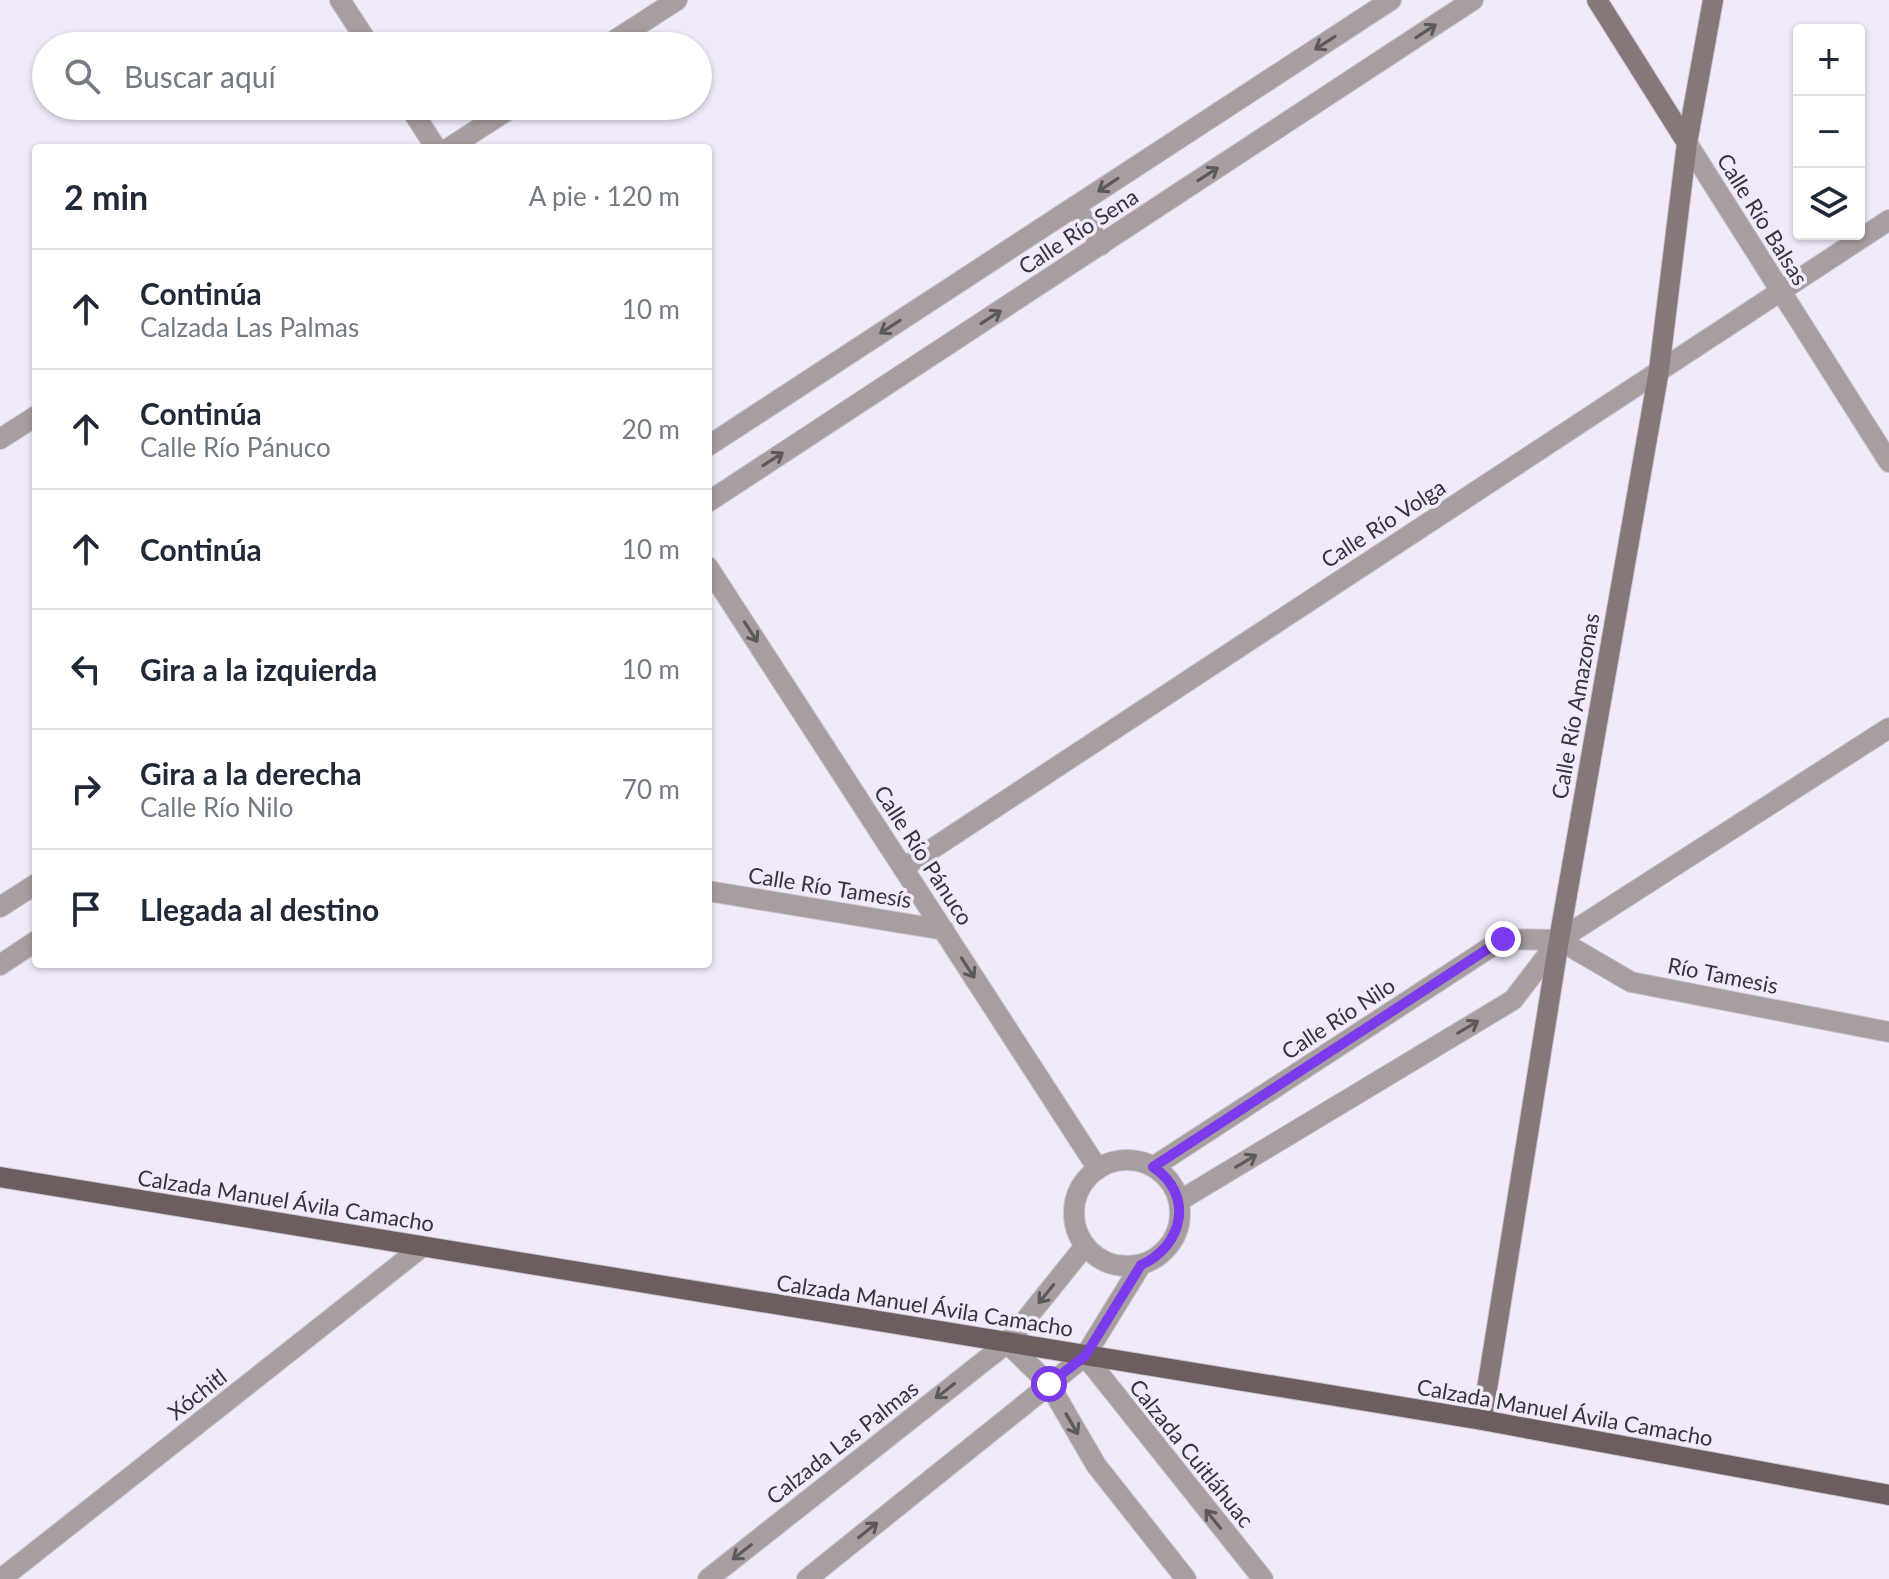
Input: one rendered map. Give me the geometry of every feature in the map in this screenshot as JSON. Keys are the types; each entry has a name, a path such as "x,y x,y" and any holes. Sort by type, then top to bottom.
{"main road":[{"name":"Calle Río Balsas","path":"1597,0 1687,143"},
{"name":"Calle Río Amazonas","path":"1482,1420 1559,940 1659,370 1687,143 1713,0"},
{"name":"Calzada Manuel Ávila Camacho","path":"0,1177 1482,1420 1889,1495"}],"street":[{"path":"340,0 361,32"},
{"path":"628,32 677,0"},
{"name":"Calle Río Sena","path":"712,443 1391,0"},
{"name":"Calle Río Sena","path":"712,499 1473,0"},
{"path":"418,120 433,144"},
{"path":"455,144 492,120"},
{"name":"Calle Río Balsas","path":"1687,143 1889,462"},
{"path":"1075,206 1101,245"},
{"name":"Calle Río Volga","path":"903,868 1889,220"},
{"path":"0,439 32,419"},
{"name":"Calle Río Pánuco","path":"712,573 1098,1169"},
{"path":"1179,1201 1513,1000 1559,940 1889,728"},
{"path":"0,907 32,887"},
{"name":"Calle Río Tamesís","path":"712,892 944,930"},
{"name":"Calle Río Nilo","path":"1153,1167 1503,939 1559,940"},
{"name":"Río Tamesis","path":"1559,940 1631,982 1889,1032"},
{"path":"0,965 32,944"},
{"path":"1120,1161 1143,1162 1153,1167 1169,1181 1179,1201 1177,1233 1156,1258 1141,1265 1109,1263 1085,1246 1074,1219 1074,1204 1079,1190 1098,1169 1120,1161"},
{"path":"1085,1246 1007,1343 1049,1384 1096,1465 1186,1579"},
{"name":"Xóchitl","path":"1,1579 422,1247"},
{"path":"807,1579 1085,1356 1141,1265"},
{"name":"Calzada Las Palmas","path":"708,1579 1007,1343"},
{"name":"Calzada Cuitláhuac","path":"1085,1356 1263,1579"}],"route":[{"path":"1049,1384 1085,1356 1141,1265 1156,1258 1177,1233 1179,1201 1169,1181 1153,1167 1503,939"}]}
